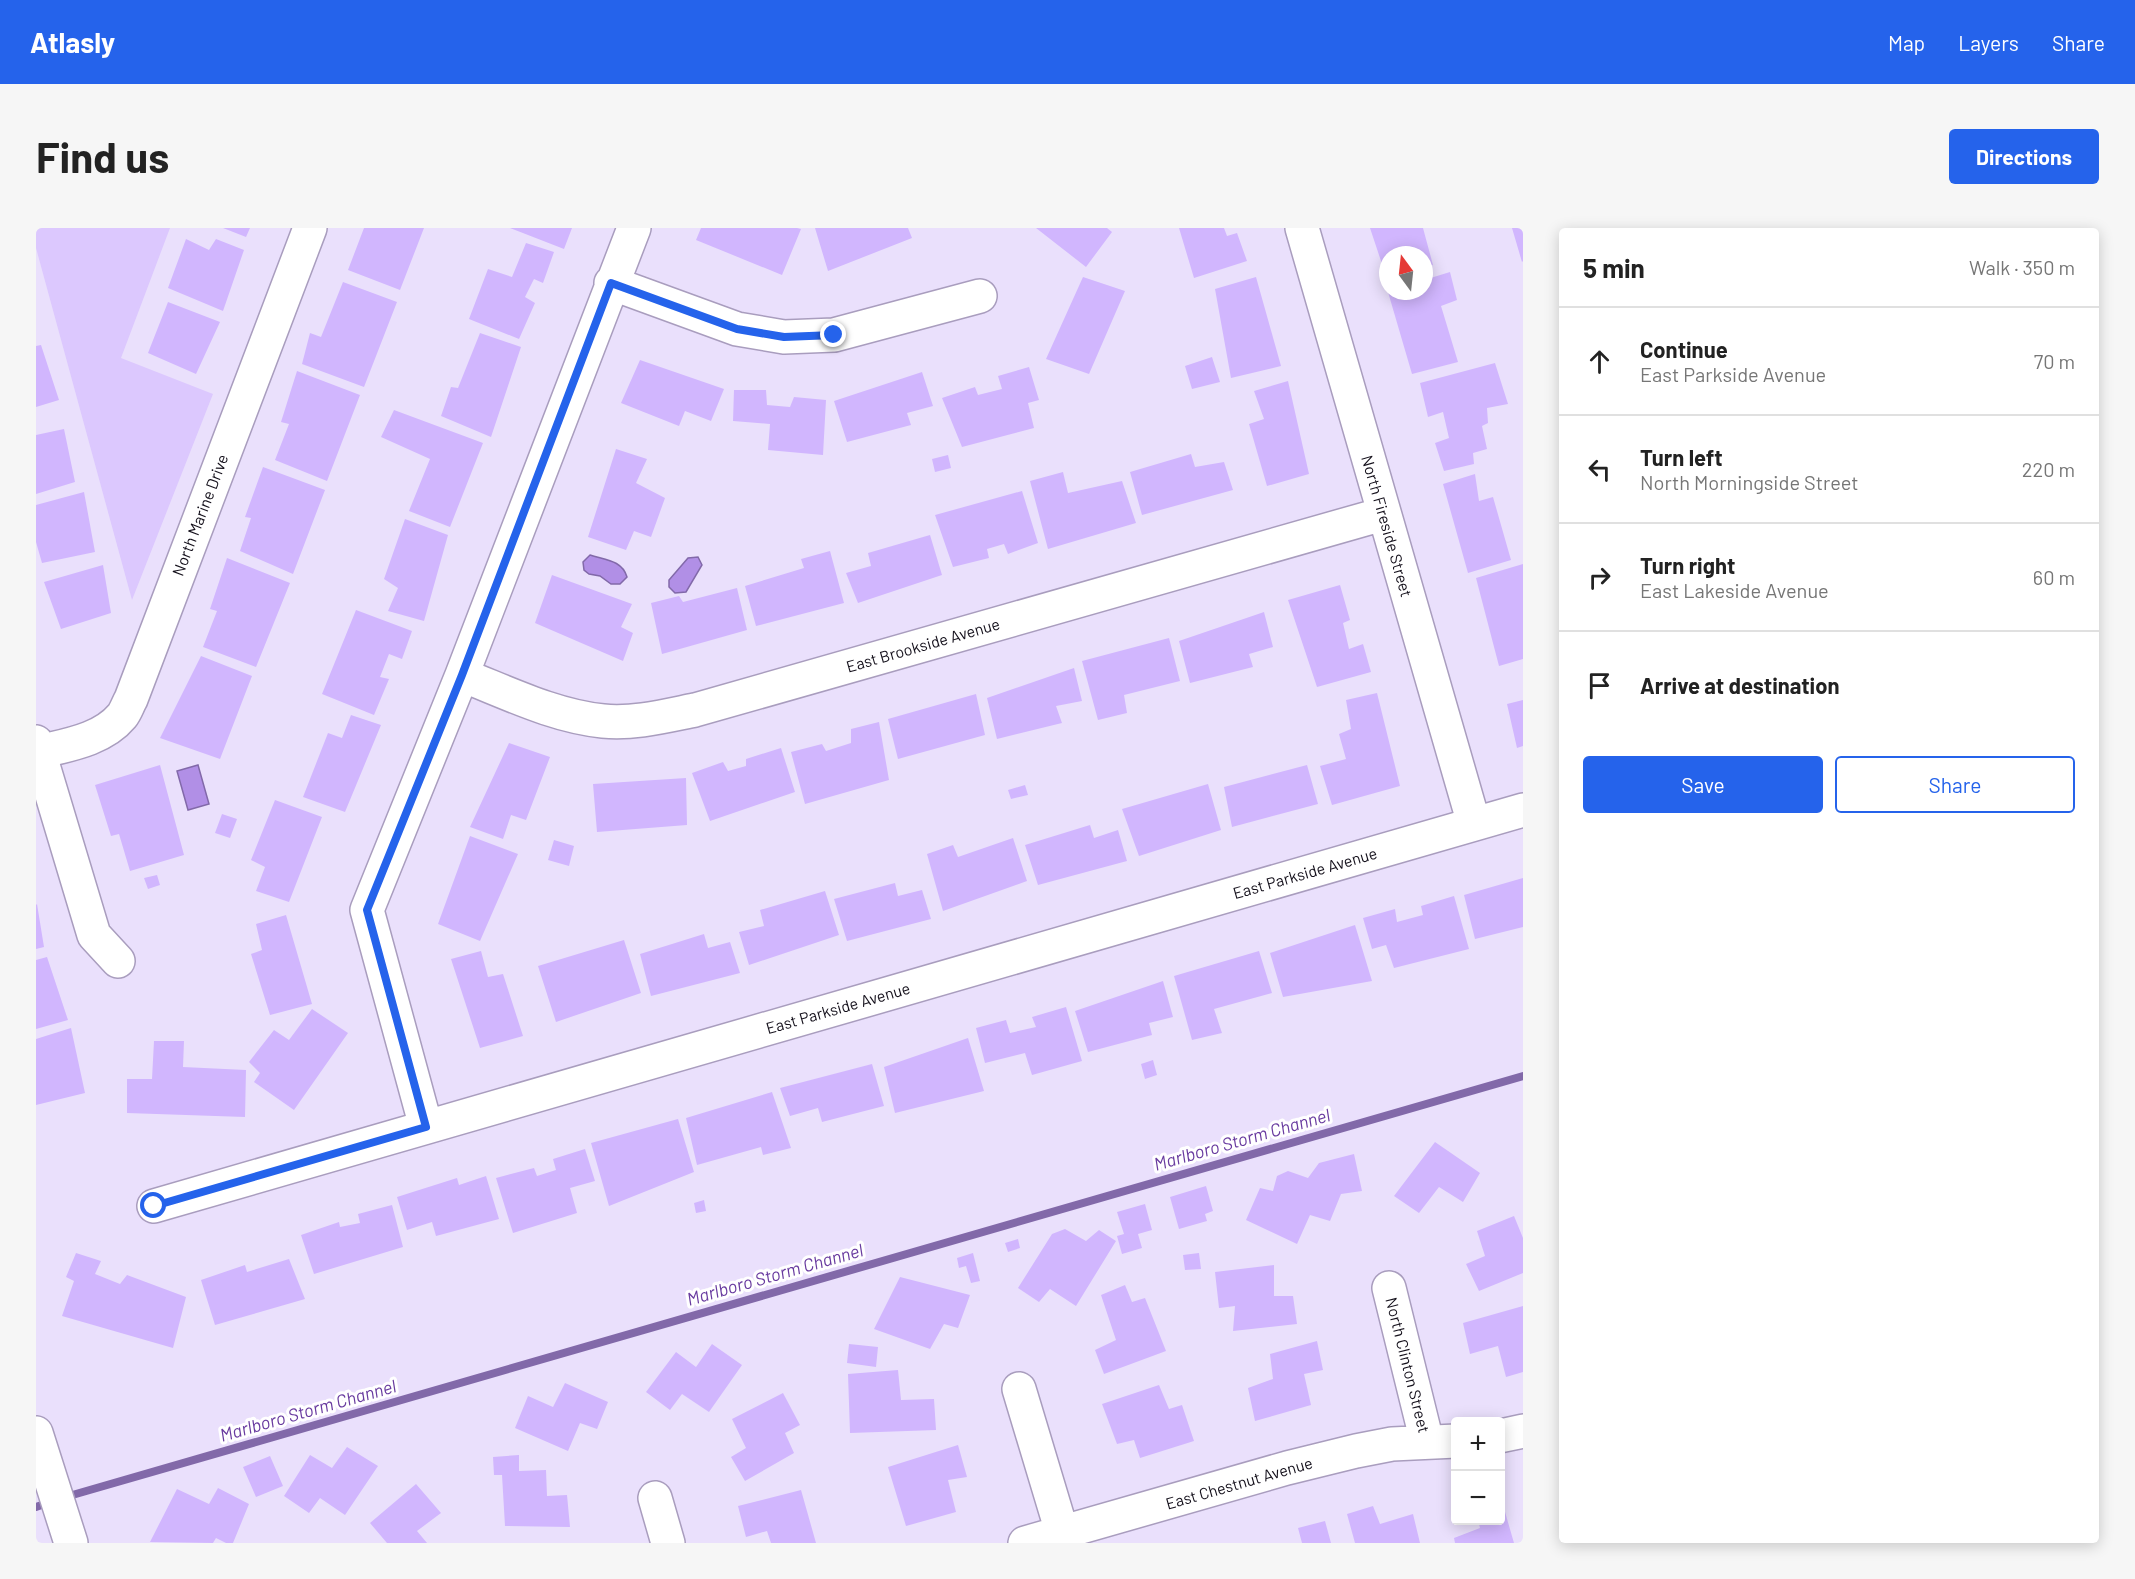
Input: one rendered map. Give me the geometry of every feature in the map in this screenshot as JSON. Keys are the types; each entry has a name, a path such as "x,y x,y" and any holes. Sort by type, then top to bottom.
{"main road":[{"name":"North Marine Drive","path":"38,747 79,742 104,732 122,715 131,699 310,228"},
{"path":"426,1127 367,910 462,675 634,228"},
{"name":"North Fireside Street","path":"1302,228 1474,824"},
{"path":"611,283 737,329 784,337 834,335 980,296"},
{"name":"East Brookside Avenue","path":"462,675 562,715 605,722 646,720 695,710 1383,513"},
{"path":"38,747 94,935 118,962"},
{"name":"East Parkside Avenue","path":"154,1206 1523,810"},
{"name":"North Clinton Street","path":"1389,1288 1441,1441"},
{"path":"1019,1389 1062,1532"},
{"path":"1505,1435 1523,1431"},
{"path":"36,1433 71,1543"},
{"name":"East Chestnut Avenue","path":"1025,1543 1356,1451 1392,1444 1441,1441"},
{"path":"656,1498 668,1543"}],"shaded area":[{"path":"36,228 170,228 121,358 213,394 132,600 36,248"},
{"path":"590,555 617,564 625,571 627,577 620,584 611,584 600,576 589,574 584,570 583,562"},
{"path":"698,557 702,565 686,592 675,593 669,587 669,580 688,558"},
{"path":"198,765 209,804 188,810 177,771"}],"building":[{"path":"223,228 250,228 246,237"},
{"path":"364,228 424,228 400,290 348,270"},
{"path":"510,228 572,228 564,249"},
{"path":"701,228 801,229 782,275 696,240"},
{"path":"815,228 908,228 912,238 828,271"},
{"path":"1036,228 1107,228 1112,232 1086,267"},
{"path":"1179,228 1224,228 1227,236 1237,233 1247,261 1194,278"},
{"path":"1370,228 1423,228 1428,246 1379,246 1379,255"},
{"path":"1512,228 1523,228 1522,262"},
{"path":"186,239 209,250 216,239 244,250 223,311 168,288"},
{"path":"526,243 554,252 543,283 534,279 525,297 535,303 519,339 469,319 488,269 512,277"},
{"path":"1450,272 1457,300 1441,306 1458,362 1412,374 1390,300 1433,300 1433,277"},
{"path":"1083,277 1125,291 1089,374 1046,359"},
{"path":"1256,277 1281,366 1231,378 1215,289"},
{"path":"343,282 397,302 364,387 302,364 310,333 321,337"},
{"path":"168,302 220,322 196,374 148,353"},
{"path":"480,333 521,347 491,437 441,416 451,387 458,388"},
{"path":"41,345 59,400 36,407 36,346"},
{"path":"1212,357 1220,382 1192,389 1185,366"},
{"path":"640,360 724,389 711,421 685,411 679,426 621,403"},
{"path":"1495,363 1508,404 1487,408 1488,423 1482,426 1487,449 1473,453 1474,464 1444,471 1435,443 1449,438 1443,412 1428,417 1420,383"},
{"path":"1029,367 1039,400 1028,403 1034,428 962,447 942,398 975,387 978,395 1002,389 998,376"},
{"path":"297,371 360,395 327,481 275,460 289,424 281,422"},
{"path":"922,372 933,406 907,413 911,425 847,442 834,401"},
{"path":"1288,381 1309,474 1267,486 1249,424 1264,419 1254,391"},
{"path":"734,390 766,390 767,405 790,407 794,397 826,400 823,455 768,450 770,424 733,421"},
{"path":"394,410 483,443 450,527 409,511 430,459 381,437"},
{"path":"64,429 75,482 36,494 36,435"},
{"path":"616,449 647,459 636,483 665,498 651,537 634,531 626,550 588,537"},
{"path":"1191,454 1195,467 1224,462 1233,490 1142,515 1130,472"},
{"path":"948,455 951,468 935,472 932,459"},
{"path":"263,467 325,490 293,574 240,551 251,518 245,517"},
{"path":"1063,472 1068,493 1122,481 1136,523 1048,549 1030,481"},
{"path":"1475,474 1479,501 1493,497 1511,560 1468,573 1443,484"},
{"path":"1022,491 1038,543 1008,554 1004,544 987,549 989,558 953,567 935,515"},
{"path":"84,492 95,552 42,563 36,542 36,505"},
{"path":"405,519 448,535 424,621 388,611 398,588 384,579"},
{"path":"930,535 942,575 858,603 846,573 871,566 868,553"},
{"path":"830,551 844,603 756,626 745,586 804,568 801,559"},
{"path":"227,558 290,583 256,667 203,647 217,611 210,609"},
{"path":"1523,564 1523,659 1499,666 1476,578"},
{"path":"103,565 111,613 61,629 44,582"},
{"path":"552,575 632,604 621,627 633,633 623,661 535,623"},
{"path":"1340,585 1350,620 1343,623 1349,649 1363,644 1371,672 1317,687 1288,600"},
{"path":"737,588 747,630 662,654 651,603 679,596 683,602"},
{"path":"356,610 412,631 402,659 389,654 380,677 389,679 374,715 322,694"},
{"path":"1264,612 1273,647 1249,654 1253,667 1190,683 1179,641"},
{"path":"1169,638 1180,681 1124,695 1127,713 1098,720 1082,661"},
{"path":"201,656 252,676 220,759 160,738"},
{"path":"1074,668 1082,701 1056,706 1062,723 997,739 987,698"},
{"path":"1377,693 1400,786 1332,805 1320,766 1346,759 1339,734 1351,729 1346,700"},
{"path":"976,694 985,735 898,759 888,719"},
{"path":"1523,700 1523,746 1517,748 1507,704"},
{"path":"351,715 381,725 345,812 303,797 328,733 342,738"},
{"path":"879,722 889,780 805,804 791,752 822,744 826,751 851,743 851,729"},
{"path":"509,743 550,757 526,820 511,815 503,839 470,827"},
{"path":"781,748 795,792 710,821 692,773 723,762 728,771 746,766 746,759"},
{"path":"160,765 184,855 130,871 119,834 111,836 95,785"},
{"path":"1307,765 1318,804 1232,827 1224,787"},
{"path":"686,778 687,825 597,832 593,784"},
{"path":"1208,784 1221,830 1139,856 1122,809"},
{"path":"1025,785 1028,795 1011,799 1008,790"},
{"path":"275,800 322,817 289,902 256,891 265,867 251,860"},
{"path":"222,814 237,819 230,838 215,833"},
{"path":"1090,825 1094,838 1118,830 1127,861 1038,885 1025,845"},
{"path":"470,836 518,854 480,941 438,924"},
{"path":"1013,838 1027,881 943,911 927,854 953,845 958,857"},
{"path":"554,840 574,846 569,866 548,860"},
{"path":"157,875 160,885 148,889 144,878"},
{"path":"1523,878 1523,927 1475,939 1464,895"},
{"path":"895,883 898,896 922,890 931,919 847,941 834,899"},
{"path":"825,891 839,935 749,965 739,932 764,926 760,910"},
{"path":"1454,896 1469,949 1394,968 1386,945 1372,949 1363,918 1395,909 1397,922 1423,915 1421,906"},
{"path":"36,905 44,947 36,949"},
{"path":"286,915 312,1004 270,1015 251,954 262,950 256,924"},
{"path":"1355,925 1372,981 1283,997 1270,953"},
{"path":"704,934 708,948 730,942 740,973 651,996 640,954"},
{"path":"624,940 641,993 556,1022 538,966"},
{"path":"481,951 488,977 503,974 523,1036 480,1048 451,959"},
{"path":"1259,951 1272,993 1214,1009 1222,1033 1192,1040 1174,976"},
{"path":"47,957 68,1020 36,1029 36,960"},
{"path":"1163,981 1173,1017 1149,1023 1152,1035 1088,1052 1075,1011"},
{"path":"1066,1007 1082,1061 1032,1075 1025,1053 985,1063 976,1028 1006,1020 1010,1033 1036,1027 1032,1017"},
{"path":"312,1009 348,1033 294,1110 254,1082 260,1073 249,1062 274,1030 289,1040"},
{"path":"71,1028 85,1093 36,1105 36,1039"},
{"path":"968,1038 984,1091 895,1113 884,1067"},
{"path":"154,1041 184,1041 183,1067 246,1070 245,1117 127,1113 127,1079 152,1079"},
{"path":"1153,1060 1157,1075 1145,1079 1141,1064"},
{"path":"872,1064 884,1106 822,1122 818,1108 790,1116 780,1088"},
{"path":"772,1092 791,1148 763,1155 761,1147 697,1165 686,1118"},
{"path":"678,1119 694,1172 609,1206 591,1143"},
{"path":"1435,1142 1480,1173 1463,1202 1439,1187 1419,1213 1394,1196"},
{"path":"585,1149 595,1181 570,1188 577,1213 513,1233 496,1178 534,1168 537,1176 556,1170 553,1159"},
{"path":"1354,1154 1362,1191 1341,1194 1330,1221 1310,1215 1297,1244 1246,1220 1260,1188 1273,1191 1277,1176 1288,1171 1308,1178 1319,1163"},
{"path":"486,1176 499,1219 436,1236 432,1222 407,1230 397,1197 457,1178 459,1185"},
{"path":"1206,1186 1213,1211 1205,1214 1207,1221 1179,1229 1170,1197"},
{"path":"704,1200 706,1211 696,1213 694,1203"},
{"path":"1145,1204 1152,1230 1138,1234 1142,1248 1122,1254 1117,1236 1124,1234 1117,1212"},
{"path":"392,1205 403,1247 314,1274 301,1235 339,1222 340,1227 360,1223 358,1214"},
{"path":"1514,1216 1523,1238 1523,1273 1479,1291 1466,1264 1485,1256 1477,1231"},
{"path":"1065,1229 1086,1241 1099,1230 1116,1241 1076,1306 1050,1289 1039,1302 1018,1288 1052,1234"},
{"path":"1018,1239 1020,1248 1008,1252 1005,1243"},
{"path":"76,1253 101,1261 95,1274 120,1284 127,1275 186,1297 173,1348 62,1316 74,1281 66,1277"},
{"path":"973,1253 980,1281 971,1283 966,1266 959,1268 957,1258"},
{"path":"1199,1253 1201,1269 1185,1270 1183,1255"},
{"path":"289,1259 305,1299 215,1325 201,1280 245,1265 247,1272"},
{"path":"1274,1265 1274,1296 1293,1296 1297,1324 1233,1331 1235,1306 1219,1308 1215,1272"},
{"path":"900,1277 970,1295 958,1328 944,1324 930,1349 874,1329"},
{"path":"1125,1285 1132,1302 1145,1298 1166,1351 1104,1374 1095,1350 1116,1340 1101,1295"},
{"path":"1523,1306 1523,1372 1506,1377 1498,1346 1470,1354 1463,1323"},
{"path":"1317,1341 1323,1370 1304,1374 1311,1405 1255,1421 1248,1388 1273,1379 1270,1354"},
{"path":"712,1344 742,1365 709,1412 682,1394 670,1410 646,1392 676,1352 696,1367"},
{"path":"849,1344 878,1347 876,1367 847,1363"},
{"path":"898,1370 901,1400 934,1399 936,1430 850,1433 848,1374"},
{"path":"565,1383 608,1402 597,1429 580,1423 568,1451 515,1428 528,1396 553,1407"},
{"path":"1159,1385 1169,1409 1182,1405 1194,1441 1140,1458 1134,1440 1117,1444 1102,1404"},
{"path":"783,1393 800,1425 785,1433 794,1453 745,1481 731,1457 746,1448 732,1419"},
{"path":"958,1445 967,1477 948,1480 956,1512 906,1526 888,1467"},
{"path":"347,1447 378,1466 345,1515 320,1498 309,1513 284,1496 310,1455 332,1468"},
{"path":"519,1455 519,1471 546,1470 547,1496 567,1495 570,1527 505,1526 502,1475 494,1475 493,1457"},
{"path":"270,1456 283,1486 256,1497 243,1467"},
{"path":"416,1484 441,1513 417,1531 427,1543 387,1543 370,1523"},
{"path":"218,1488 249,1504 233,1543 226,1543 216,1538 213,1543 150,1542 177,1489 209,1504"},
{"path":"801,1490 816,1543 771,1543 767,1531 746,1537 738,1506"},
{"path":"1373,1506 1380,1524 1413,1514 1420,1543 1355,1543 1347,1514"},
{"path":"1505,1512 1514,1543 1455,1543 1454,1538 1480,1528 1479,1525 1505,1525"},
{"path":"1325,1521 1331,1543 1302,1543 1298,1528"}],"waterway":[{"name":"Marlboro Storm Channel","path":"62,1498 1523,1076"},
{"name":"Marlboro Storm Channel","path":"36,1507 50,1502"}],"route":[{"path":"154,1206 426,1127 367,910 462,675 611,283 737,329 784,337 834,335"}]}
